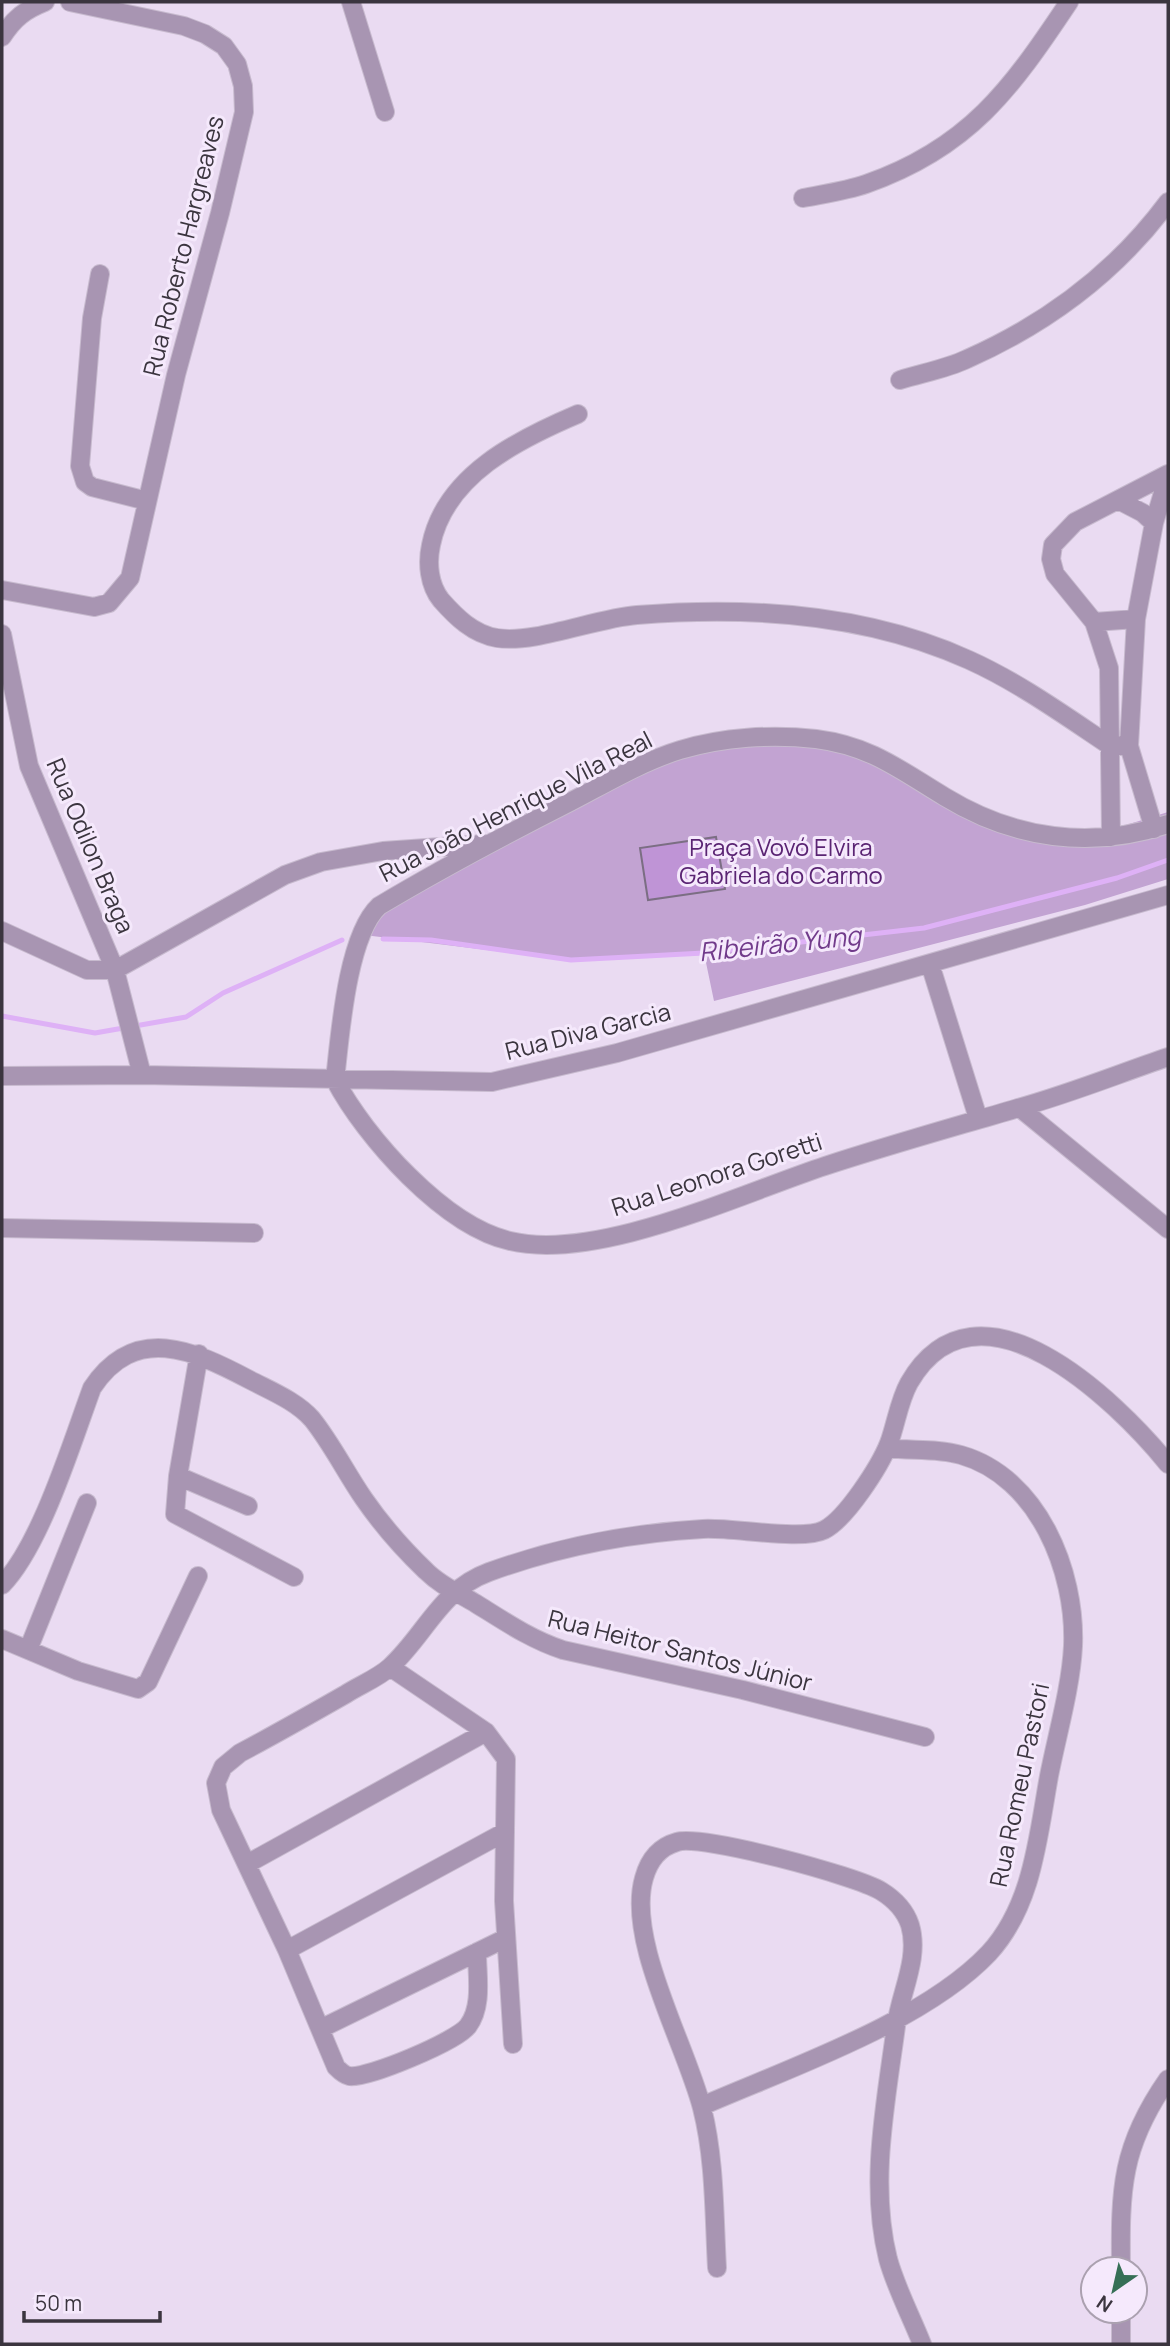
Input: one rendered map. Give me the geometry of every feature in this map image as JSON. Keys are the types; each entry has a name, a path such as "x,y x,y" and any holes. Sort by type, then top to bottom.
{"street":[{"path":"2,37 12,20 28,8 45,2"},
{"name":"Rua Roberto Hargreaves","path":"2,590 94,607 109,603 130,578 176,375 244,112 243,86 237,64 223,46 205,34 184,26 70,2"},
{"path":"351,2 385,112"},
{"path":"803,198 863,185 914,165 961,136 1004,92 1069,2"},
{"path":"900,380 965,360 1032,326 1096,281 1149,228 1168,202"},
{"path":"100,274 92,318 80,466 85,482 92,487 147,501"},
{"path":"578,414 521,438 484,465 453,496 434,528 427,561 435,593 461,622 496,638 533,636 635,615 748,613 817,617 887,631 969,660 1048,705 1109,745 1129,746"},
{"path":"1111,837 1109,668 1094,622 1055,574 1051,559 1053,545 1075,522 1168,475"},
{"path":"1161,827 1129,746 1136,619 1154,523 1168,475"},
{"path":"1118,500 1143,513 1154,523"},
{"path":"1094,622 1136,619"},
{"name":"Rua Odilon Braga","path":"2,634 29,766 115,970 142,1075"},
{"name":"Rua João Henrique Vila Real","path":"335,1080 349,983 364,924 379,906 487,844 644,764 680,750 727,740 765,737 818,739 872,754 895,764 946,798 1017,831 1063,840 1111,837 1161,827"},
{"path":"2,931 87,970 115,970 285,875 321,862 383,850 487,844"},
{"name":"Rua Diva Garcia","path":"2,1076 142,1075 492,1082 617,1053 1168,895"},
{"path":"930,964 978,1118"},
{"name":"Rua Leonora Goretti","path":"335,1080 366,1131 453,1214 479,1230 510,1242 546,1245 585,1243 662,1222 826,1165 978,1118 1020,1108 1168,1057"},
{"path":"1020,1108 1168,1229"},
{"path":"2,1228 254,1233"},
{"path":"477,1952 477,2002 467,2028 457,2036 394,2064 351,2076 336,2067 322,2028 217,1797 215,1783 223,1767 240,1753 390,1667 453,1591 489,1573 619,1536 708,1528 822,1531 839,1519 854,1500 887,1448 908,1385 922,1364 944,1345 991,1335 1020,1343 1057,1362 1091,1385 1144,1434 1168,1464"},
{"name":"Rua Heitor Santos Júnior","path":"2,1585 16,1571 49,1502 92,1388 102,1372 113,1362 133,1352 164,1347 199,1354 301,1408 402,1547 429,1574 538,1642 743,1690 925,1737"},
{"path":"199,1354 177,1476 174,1508 180,1519 242,1547 294,1577"},
{"name":"Rua Romeu Pastori","path":"702,2106 896,2021 979,1961 1011,1923 1030,1874 1073,1647 1070,1599 1060,1561 1040,1517 1019,1490 991,1468 962,1455 937,1450 887,1448"},
{"path":"177,1476 248,1506"},
{"path":"28,1650 87,1503"},
{"path":"2,1639 125,1686 143,1687 198,1576"},
{"path":"390,1667 486,1732 502,1752 508,1770 505,1832 506,1938 513,2044"},
{"path":"247,1864 486,1732"},
{"path":"287,1950 505,1832"},
{"path":"717,2267 711,2168 702,2106 646,1945 640,1915 644,1875 654,1855 679,1841 723,1843 879,1890 902,1908 911,1927 912,1956 896,2021 877,2179 888,2259 922,2344"},
{"path":"322,2028 506,1938"},
{"path":"1121,2255 1122,2192 1130,2148 1152,2103 1168,2079"},
{"path":"1121,2325 1121,2344"}],"green space":[{"name":"Praça Vovó Elvira Gabriela do Carmo","path":"818,743 869,760 921,790 1067,835 1126,825 1168,812 1168,879 1085,905 714,1001 704,953 571,960 364,935 396,902 645,768 720,745"}],"building":[{"path":"716,837 725,889 648,900 640,848"}],"waterway":[{"name":"Ribeirão Yung","path":"383,939 431,940 571,960 704,953 924,928 1117,878 1168,860"},
{"name":"Ribeirão Yung","path":"2,1016 95,1033 186,1017 223,993 342,940"}]}
